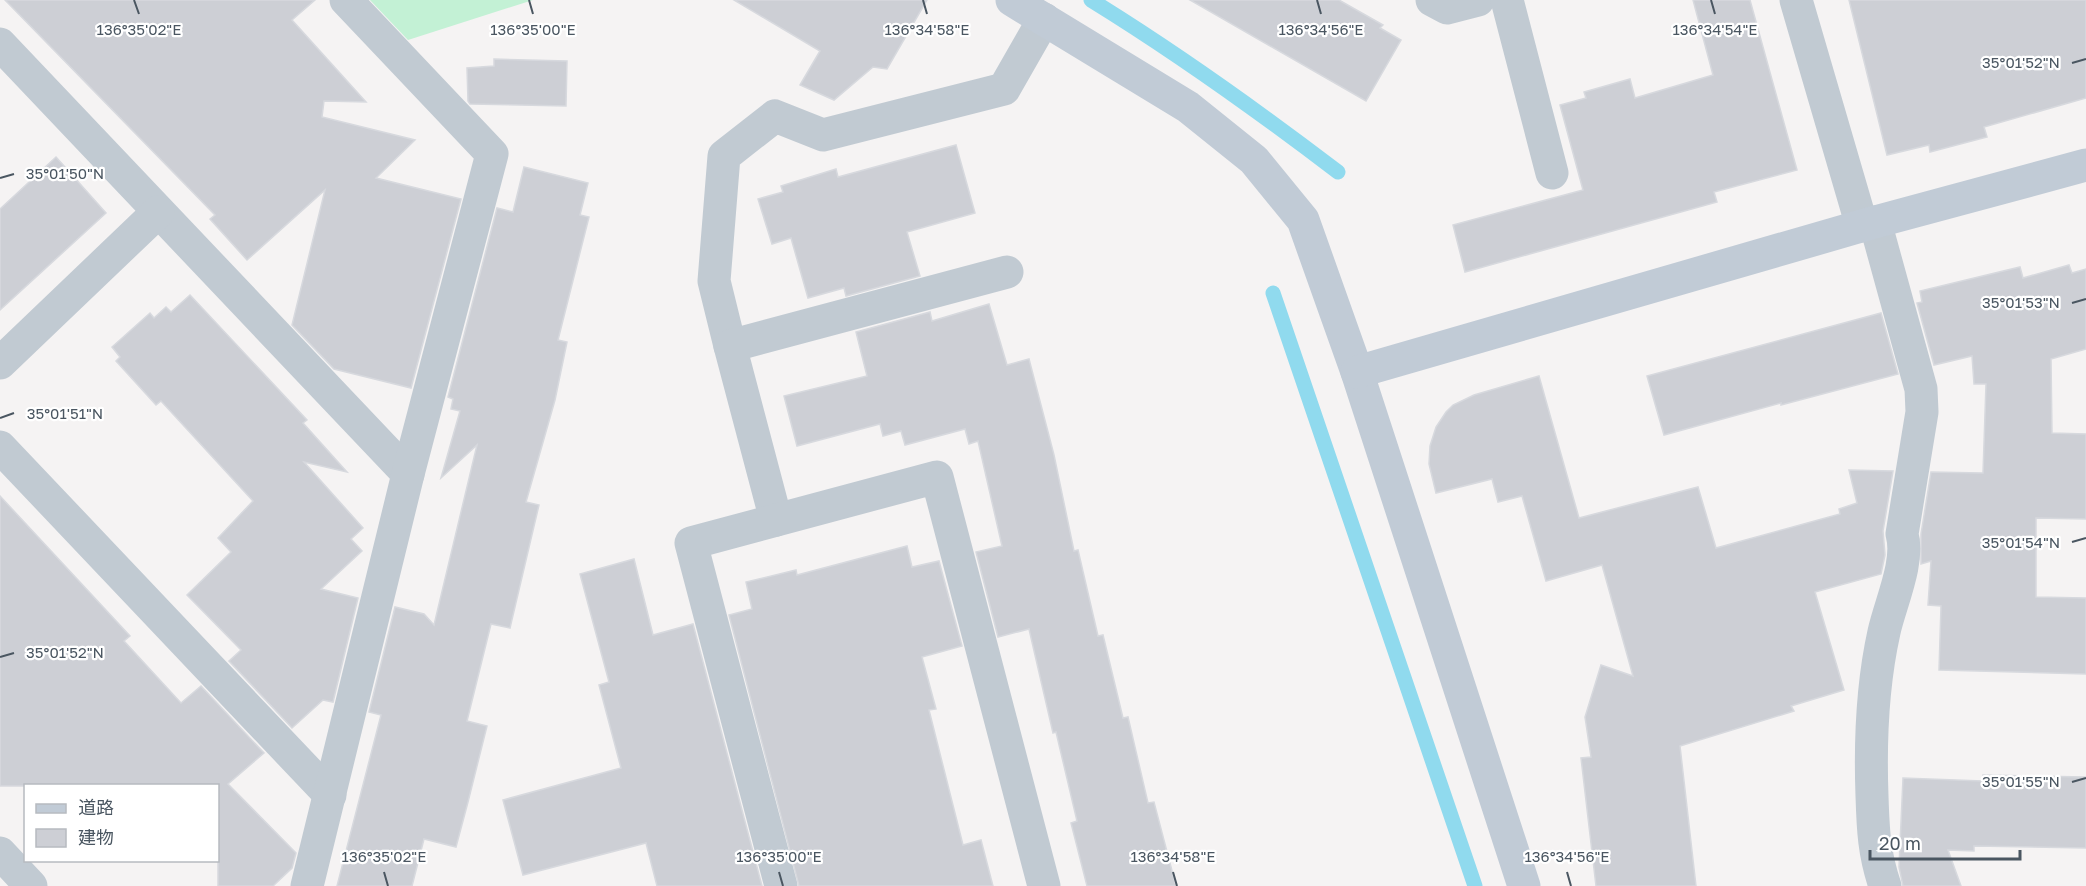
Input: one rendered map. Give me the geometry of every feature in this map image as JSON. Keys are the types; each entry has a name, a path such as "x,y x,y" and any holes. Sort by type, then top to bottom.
{"street":[{"path":"307,886 408,474 492,154 346,0"},
{"path":"1012,0 1188,107 1254,160 1303,220 1357,372 1524,886"},
{"path":"1432,0 1447,8 1478,0"},
{"path":"1507,0 1552,173"},
{"path":"1796,0 1919,381 1922,412 1902,534 1904,542 1896,594 1884,631 1871,730 1874,843 1877,862 1885,886"},
{"path":"776,520 714,280 724,156 775,116 823,135 1004,89 1044,19"},
{"path":"0,44 408,474"},
{"path":"1357,372 1869,224 2086,165"},
{"path":"0,363 158,212"},
{"path":"730,346 1007,273"},
{"path":"0,447 330,795"},
{"path":"781,886 691,543 937,477 1044,886"},
{"path":"0,853 31,886"}],"green space":[{"path":"370,0 533,0 408,40"}],"building":[{"path":"5,0 315,0 292,20 366,102 324,101 322,117 415,140 376,178 461,199 411,388 334,369 292,325 325,190 247,260 210,219 215,215"},
{"path":"734,0 927,0 887,69 873,67 834,100 800,85 820,51"},
{"path":"1190,0 1339,0 1383,25 1380,28 1401,40 1366,101"},
{"path":"1693,0 1750,0 1797,170 1714,192 1717,202 1465,272 1453,225 1583,190 1560,105 1586,98 1584,92 1630,79 1635,98 1713,75"},
{"path":"1849,0 2086,0 2086,98 1984,127 1987,137 1930,152 1929,145 1887,155"},
{"path":"494,59 567,61 566,106 470,104 467,68 494,66"},
{"path":"956,145 975,213 907,232 920,276 846,296 844,288 808,298 791,238 772,244 758,199 783,192 781,186 836,169 838,177"},
{"path":"56,157 106,213 0,310 0,209"},
{"path":"524,167 588,183 580,215 589,217 558,340 567,342 555,400 526,502 539,505 510,628 491,624 467,721 487,726 468,802 456,847 424,839 412,886 337,886 381,715 369,712 395,607 424,614 434,625 477,445 441,478 460,411 451,409 453,399 448,397 497,208 513,212"},
{"path":"2069,265 2072,273 2086,269 2086,349 2051,359 2052,433 2086,434 2086,519 2036,518 2036,597 2086,598 2086,674 1939,670 1941,606 1928,605 1931,561 1921,564 1921,534 1931,472 1983,473 1986,384 1974,384 1972,356 1934,365 1917,303 1922,302 1920,291 2020,267 2023,278"},
{"path":"190,295 307,420 303,423 347,472 304,462 363,528 351,539 362,551 321,589 358,598 333,702 323,700 292,728 229,661 241,650 187,595 231,552 218,538 253,501 161,401 156,405 116,361 120,357 112,347 150,313 154,318 166,307 171,312"},
{"path":"989,304 1007,365 1029,359 1054,455 1074,551 1078,550 1098,636 1103,635 1123,718 1128,717 1148,803 1154,802 1176,886 1087,886 1071,823 1077,821 1056,732 1053,733 1029,629 998,637 976,552 1002,546 978,441 969,444 965,429 905,445 901,431 883,436 880,424 797,446 784,396 867,376 856,332 930,312 932,321"},
{"path":"1881,313 1898,374 1664,435 1647,376"},
{"path":"1539,376 1579,518 1698,487 1716,548 1840,514 1839,509 1857,503 1849,470 1893,471 1883,531 1885,555 1881,574 1815,592 1844,690 1791,706 1794,711 1680,746 1696,886 1596,886 1581,758 1591,757 1585,717 1601,665 1633,676 1602,565 1546,581 1522,496 1498,502 1492,479 1436,493 1429,464 1430,446 1436,427 1446,412 1453,405 1474,395"},
{"path":"0,496 130,636 124,641 181,703 201,686 264,753 228,784 296,853 292,868 273,886 218,886 219,784 0,786"},
{"path":"907,546 912,567 939,561 962,646 922,657 936,709 929,710 963,845 981,840 993,886 799,886 729,615 752,609 746,582 796,570 797,575"},
{"path":"634,559 653,635 693,624 762,886 657,886 646,843 523,875 503,800 621,768 599,685 609,682 580,574"},
{"path":"1983,775 2086,777 2086,848 1974,846 1974,851 1948,850 1961,886 1903,886 1899,867 1903,778 1983,781"}],"waterway":[{"path":"1091,0 1217,83 1338,172"},
{"path":"1273,293 1475,886"}]}
